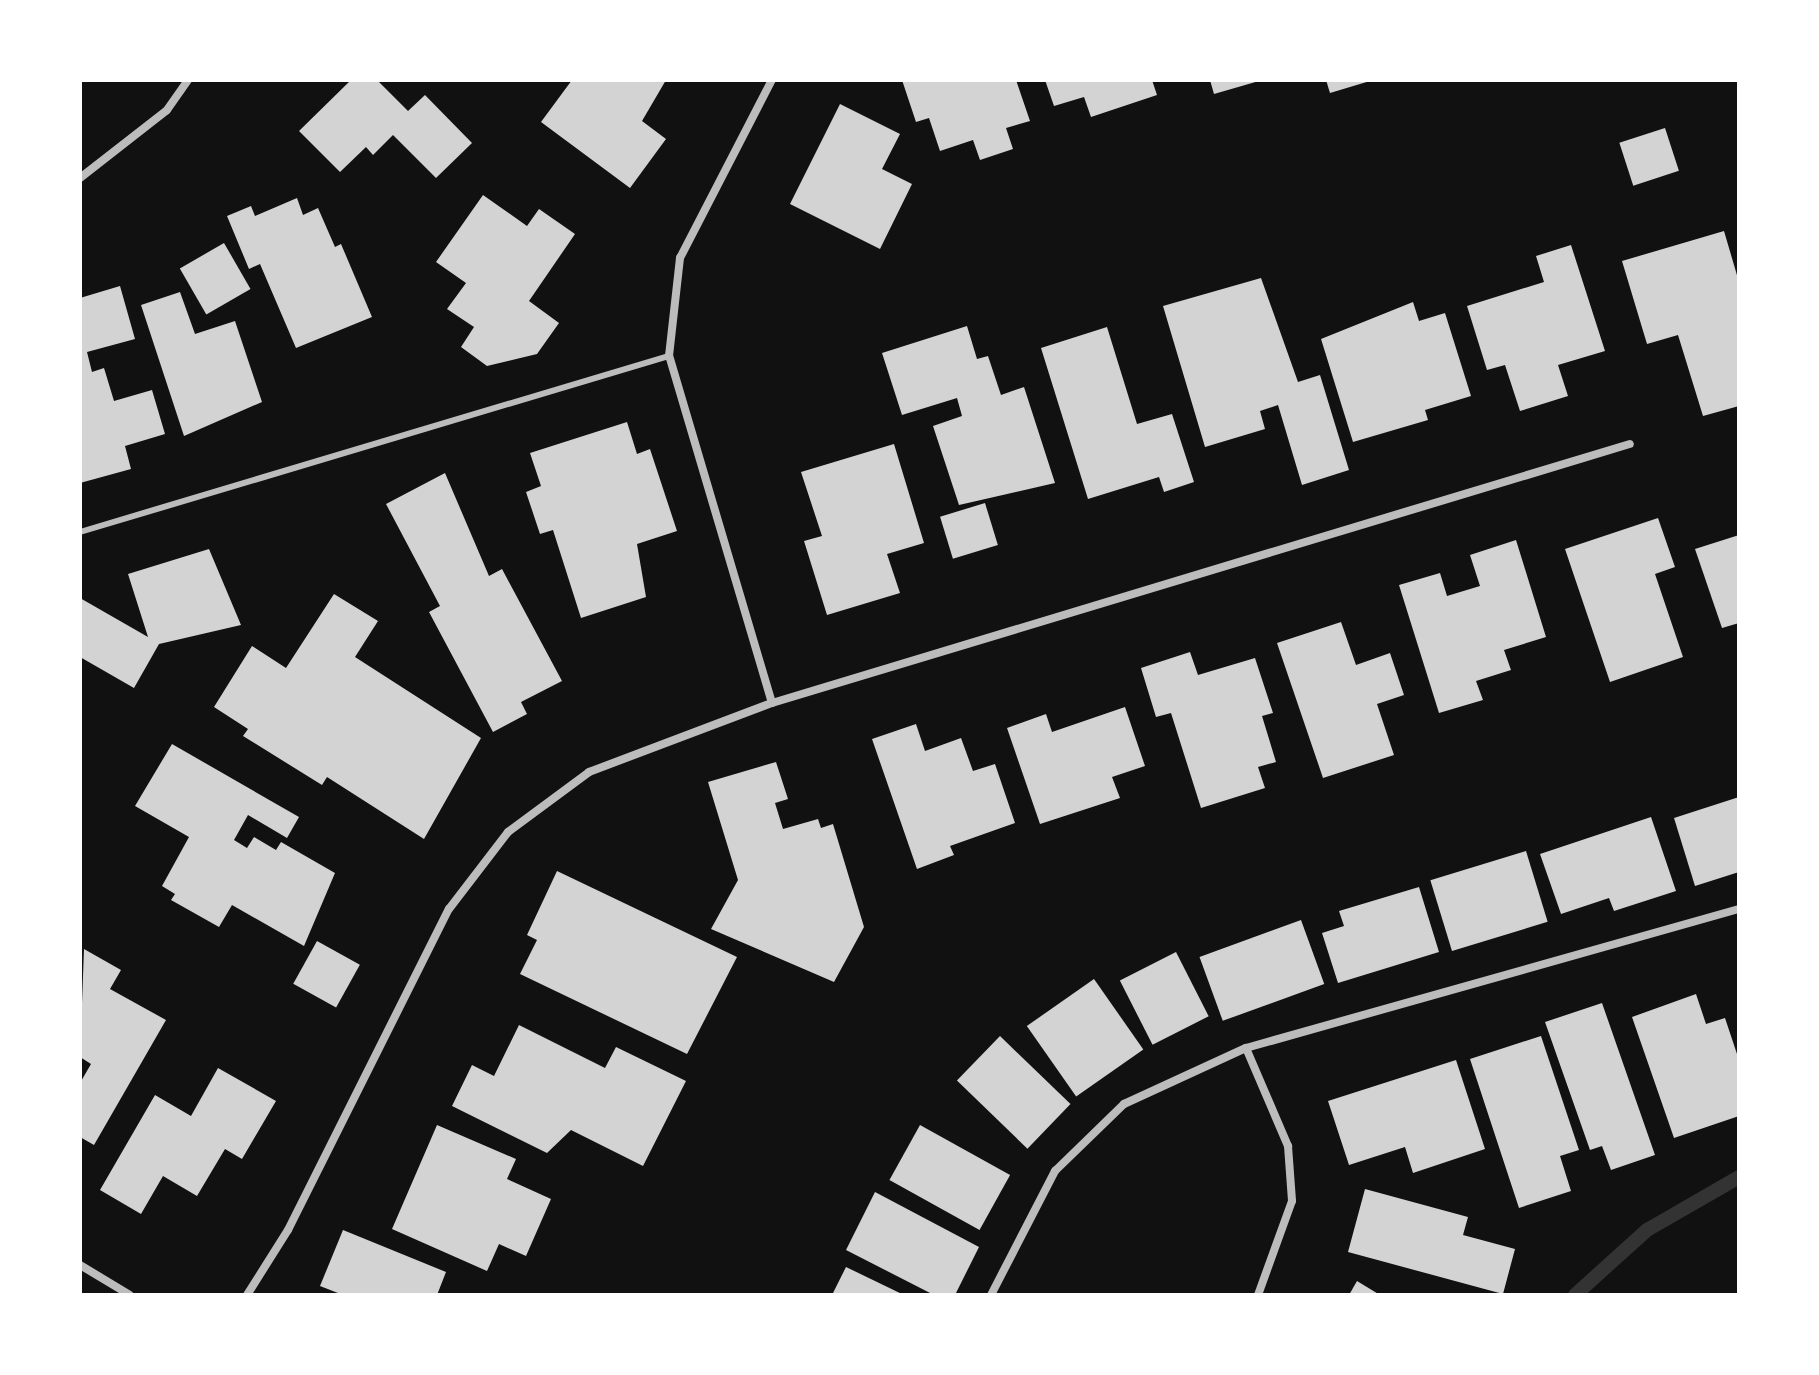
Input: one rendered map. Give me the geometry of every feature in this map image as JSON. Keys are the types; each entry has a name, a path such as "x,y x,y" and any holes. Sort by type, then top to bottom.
{"street":[{"path":"80,178 167,110 188,80"},
{"path":"772,80 680,258 669,356 772,703"},
{"path":"247,1295 288,1230 449,909 508,832 589,772 772,703 1630,444"},
{"path":"991,1295 1055,1171 1124,1104 1246,1048 1739,909"},
{"path":"1246,1048 1288,1146 1292,1201 1258,1295"},
{"path":"80,1265 130,1295"}],"lane":[{"path":"80,532 669,356"}],"building":[{"path":"351,80 377,80 408,111 425,95 472,143 436,178 393,135 373,155 366,147 340,172 299,131"},
{"path":"572,80 666,80 642,121 666,139 630,188 541,122"},
{"path":"902,80 1016,80 1030,121 1006,128 1013,149 980,160 973,140 940,151 929,118 916,122"},
{"path":"1045,80 1152,80 1157,95 1091,117 1084,97 1054,106"},
{"path":"1210,80 1259,80 1259,81 1214,94"},
{"path":"1326,80 1370,80 1370,81 1330,93"},
{"path":"840,104 900,134 882,169 912,184 880,249 790,204"},
{"path":"1665,128 1679,171 1633,186 1619,143"},
{"path":"483,195 527,226 539,209 575,234 529,301 559,323 537,354 487,366 461,347 474,327 447,309 466,283 436,262"},
{"path":"297,198 303,215 318,208 335,247 341,244 372,317 296,348 260,264 249,269 227,216 251,206 255,216"},
{"path":"1724,231 1739,282 1739,406 1703,416 1678,335 1647,344 1622,261"},
{"path":"224,243 250,289 206,314 180,268"},
{"path":"1571,245 1605,351 1558,365 1568,396 1520,411 1505,365 1487,370 1467,306 1544,282 1536,256"},
{"path":"1261,278 1298,382 1320,375 1349,470 1302,485 1278,405 1260,411 1265,429 1205,447 1163,306"},
{"path":"120,286 135,339 87,352 92,372 104,368 114,401 152,390 165,434 125,446 131,469 80,483 80,298"},
{"path":"180,292 195,334 235,321 262,402 184,436 141,305"},
{"path":"1413,302 1419,321 1445,313 1471,396 1425,410 1428,420 1353,442 1321,339"},
{"path":"967,326 977,359 988,356 1001,395 1024,387 1055,483 959,505 933,426 962,416 957,398 902,415 882,353"},
{"path":"1107,327 1137,424 1172,414 1194,482 1164,492 1159,477 1088,499 1041,348"},
{"path":"627,422 637,454 650,449 677,531 637,544 646,597 581,618 553,530 540,534 526,492 541,486 530,453"},
{"path":"894,444 924,543 887,554 900,593 827,615 804,541 822,536 801,472"},
{"path":"445,473 489,576 502,569 562,681 521,702 527,714 493,732 429,612 440,606 386,504"},
{"path":"985,503 998,545 953,559 940,517"},
{"path":"1658,518 1675,567 1655,574 1683,657 1610,682 1565,549"},
{"path":"1739,535 1739,623 1722,628 1695,549"},
{"path":"1516,540 1546,637 1504,650 1511,670 1476,681 1483,700 1439,713 1399,585 1440,573 1447,596 1480,586 1470,555"},
{"path":"209,549 241,625 159,644 134,688 80,657 80,598 148,637 128,574"},
{"path":"334,594 378,621 355,657 481,738 424,839 327,777 322,785 243,736 248,729 214,707 252,646 286,668"},
{"path":"1341,622 1356,665 1390,653 1404,695 1377,704 1394,755 1323,778 1277,643"},
{"path":"1190,652 1198,675 1255,658 1273,713 1262,716 1276,762 1258,767 1265,788 1201,808 1171,713 1156,717 1141,668"},
{"path":"1125,707 1145,766 1112,777 1120,798 1040,824 1007,728 1046,714 1052,732"},
{"path":"916,724 925,751 961,738 973,771 995,764 1015,823 950,846 954,855 917,869 872,739"},
{"path":"172,744 299,817 287,838 248,815 234,840 247,848 254,837 276,850 281,842 335,873 304,946 232,905 219,927 171,900 175,894 162,886 189,837 135,806"},
{"path":"776,762 788,799 775,803 783,829 818,819 821,828 833,824 864,927 834,982 711,929 738,880 708,782"},
{"path":"1739,797 1739,872 1695,886 1674,818"},
{"path":"1651,817 1676,891 1614,911 1609,898 1561,914 1540,854"},
{"path":"1526,851 1548,922 1452,951 1430,880"},
{"path":"557,871 737,957 687,1054 520,974 537,940 527,935"},
{"path":"1419,887 1439,952 1338,983 1322,933 1344,926 1339,911"},
{"path":"1301,920 1324,984 1223,1021 1200,957"},
{"path":"317,941 360,965 336,1008 293,984"},
{"path":"84,949 121,970 110,989 166,1020 94,1145 80,1137 80,1083 91,1064 80,1057"},
{"path":"1176,952 1209,1016 1153,1045 1120,981"},
{"path":"1094,979 1143,1049 1076,1096 1027,1026"},
{"path":"1696,994 1706,1024 1725,1018 1739,1060 1739,1116 1674,1138 1632,1017"},
{"path":"1602,1003 1655,1155 1611,1170 1602,1146 1590,1150 1545,1022"},
{"path":"519,1025 605,1068 616,1047 686,1081 643,1166 571,1130 547,1153 452,1106 472,1065 494,1076"},
{"path":"1000,1036 1070,1104 1027,1149 957,1081"},
{"path":"1541,1036 1579,1150 1560,1156 1571,1191 1519,1208 1470,1059"},
{"path":"1456,1060 1485,1149 1413,1173 1405,1147 1349,1165 1328,1101"},
{"path":"218,1068 276,1101 242,1159 225,1149 197,1196 163,1176 141,1214 100,1190 155,1095 191,1116"},
{"path":"437,1125 516,1159 507,1179 551,1199 526,1256 499,1244 487,1271 392,1229"},
{"path":"920,1125 1010,1175 980,1230 889,1180"},
{"path":"1365,1189 1468,1217 1463,1235 1515,1249 1503,1294 1348,1252"},
{"path":"875,1192 979,1247 955,1295 934,1295 846,1250"},
{"path":"343,1230 446,1272 437,1295 343,1295 320,1286"},
{"path":"846,1267 904,1295 832,1295"},
{"path":"1357,1281 1380,1295 1349,1295"}],"waterway":[{"path":"1575,1295 1647,1230 1739,1177"}]}
